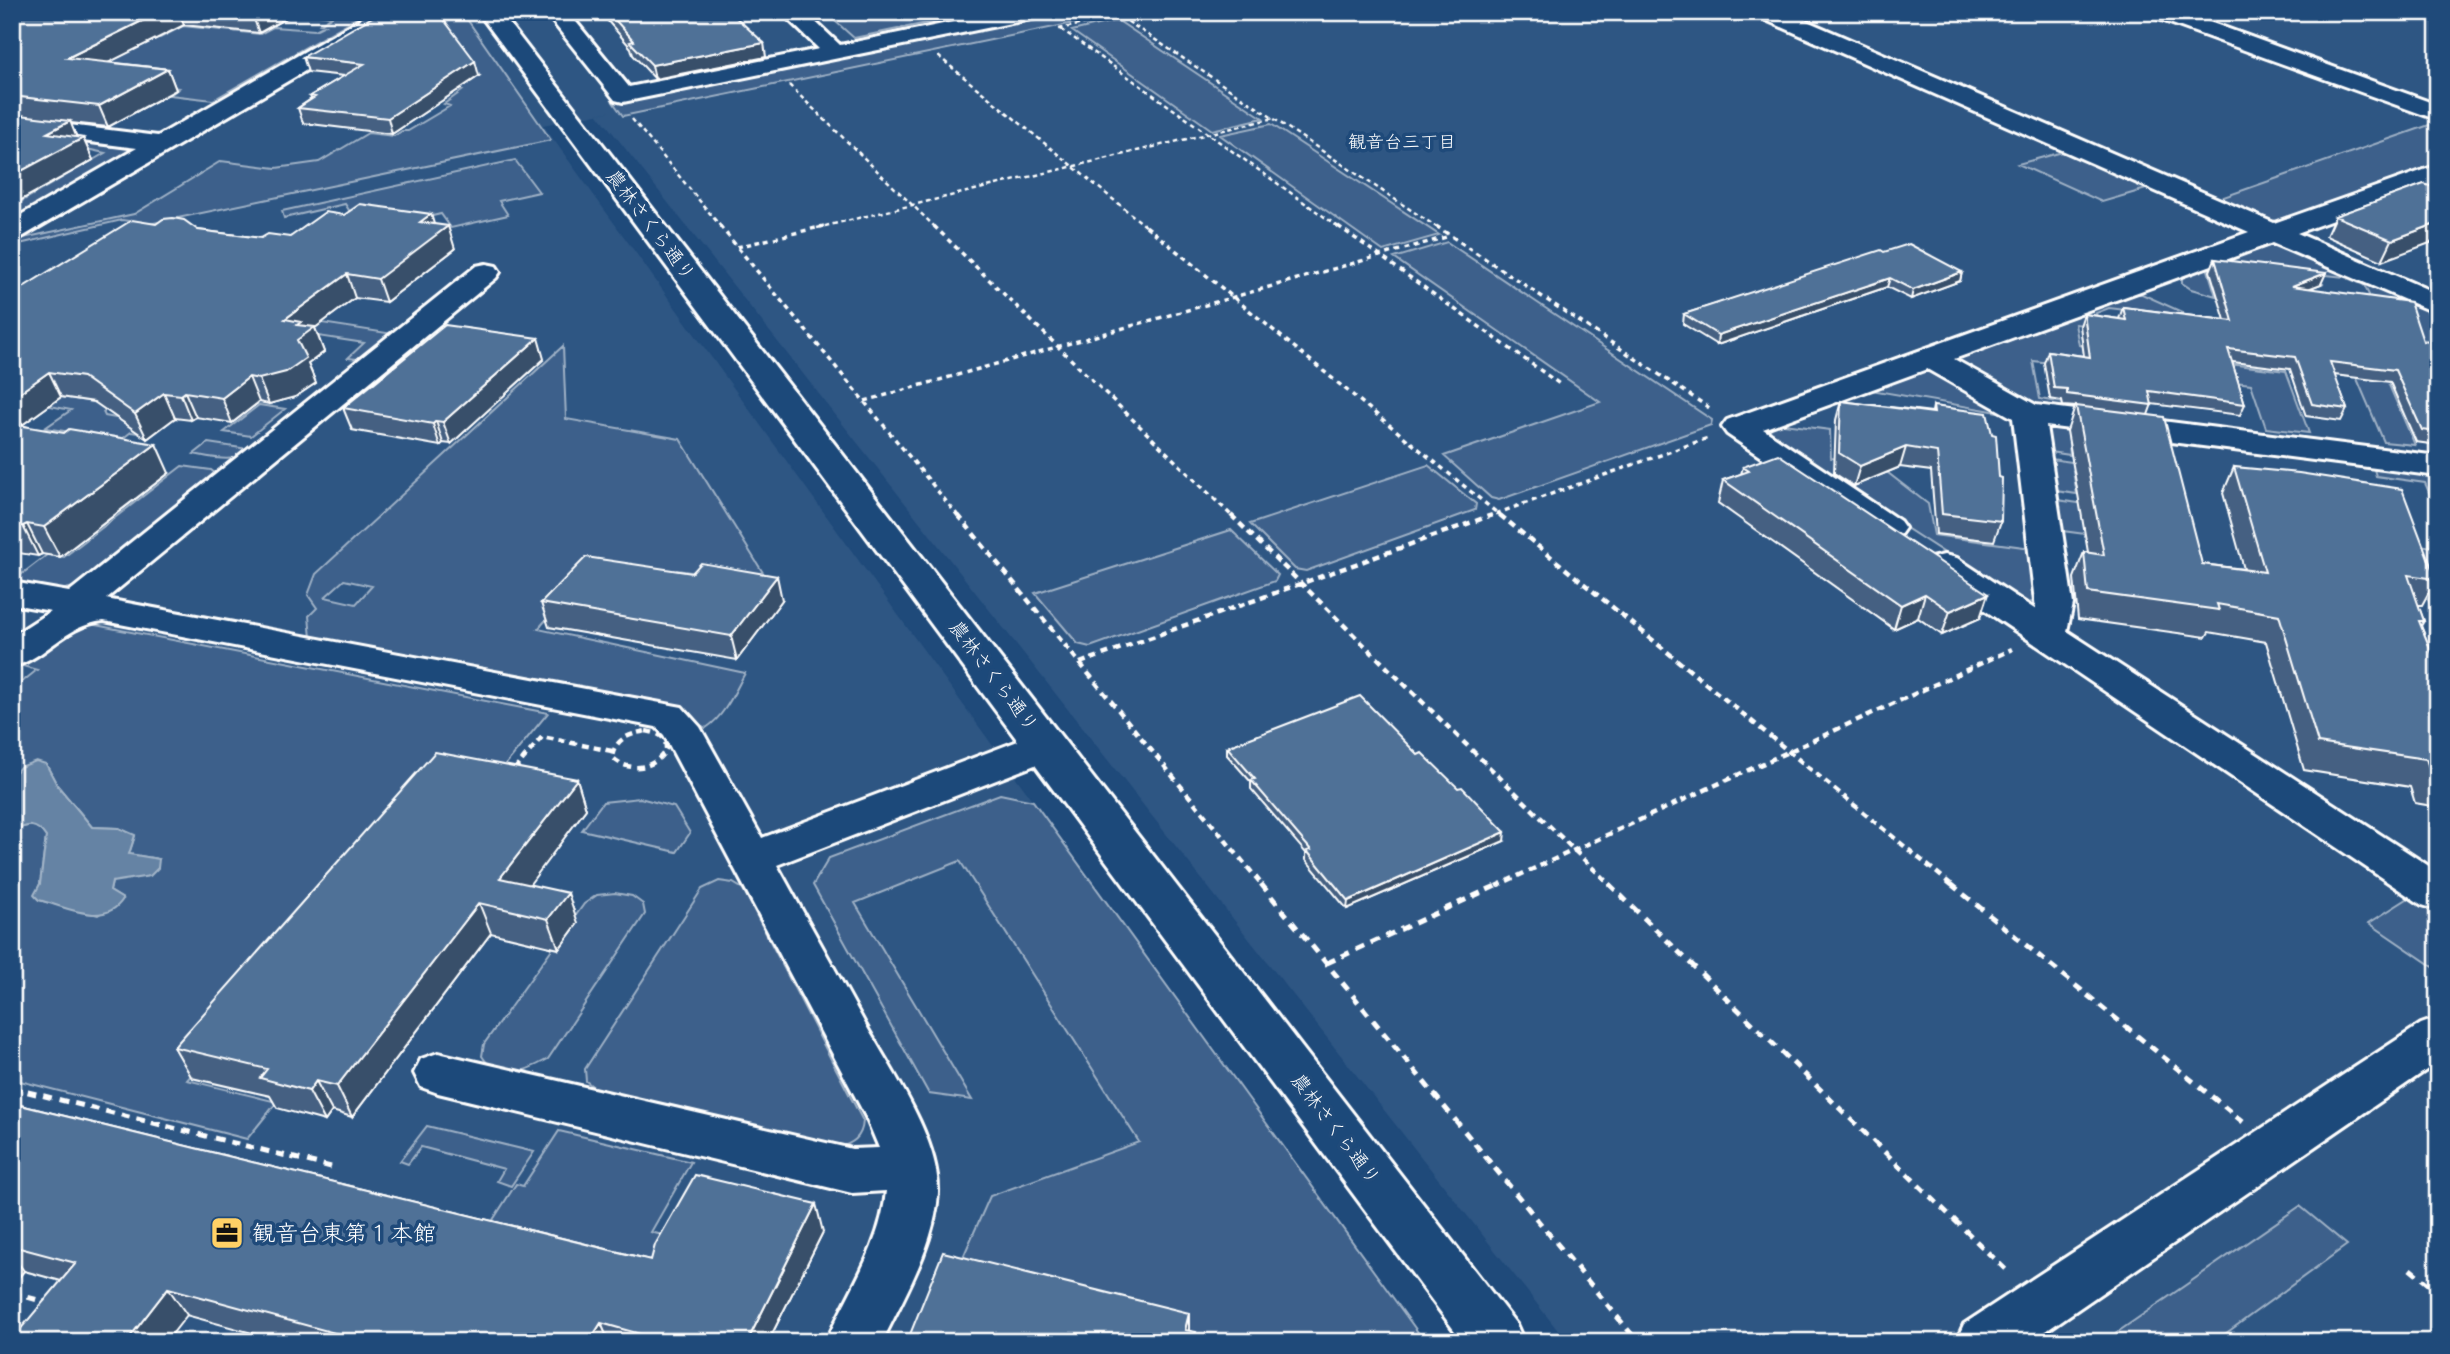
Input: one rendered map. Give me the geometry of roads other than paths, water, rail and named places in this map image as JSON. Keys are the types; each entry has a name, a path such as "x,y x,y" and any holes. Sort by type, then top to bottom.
{"street":[{"path":"12,231 389,12"},
{"name":"農林さくら通り","path":"489,12 1496,1342"},
{"path":"556,12 623,95 1036,12"},
{"path":"792,12 836,53"},
{"path":"1767,12 2438,305"},
{"path":"2161,12 2438,113"},
{"path":"12,125 163,144"},
{"path":"2438,173 1738,427 2438,894"},
{"path":"12,655 76,610 485,272"},
{"path":"1931,358 2028,414 2438,466"},
{"path":"2028,414 2055,604 2052,626 2044,633"},
{"path":"12,593 76,610 104,610 668,716 680,727 888,1111 910,1168 912,1192 908,1222 854,1342"},
{"path":"750,859 1046,745"},
{"path":"1984,1342 2438,1037"},
{"path":"438,1073 852,1171 910,1168"}],"place":[{"name":"観音台東第１本館","path":"227,1233"}],"district":[{"name":"観音台三丁目","path":"1402,142"}]}
